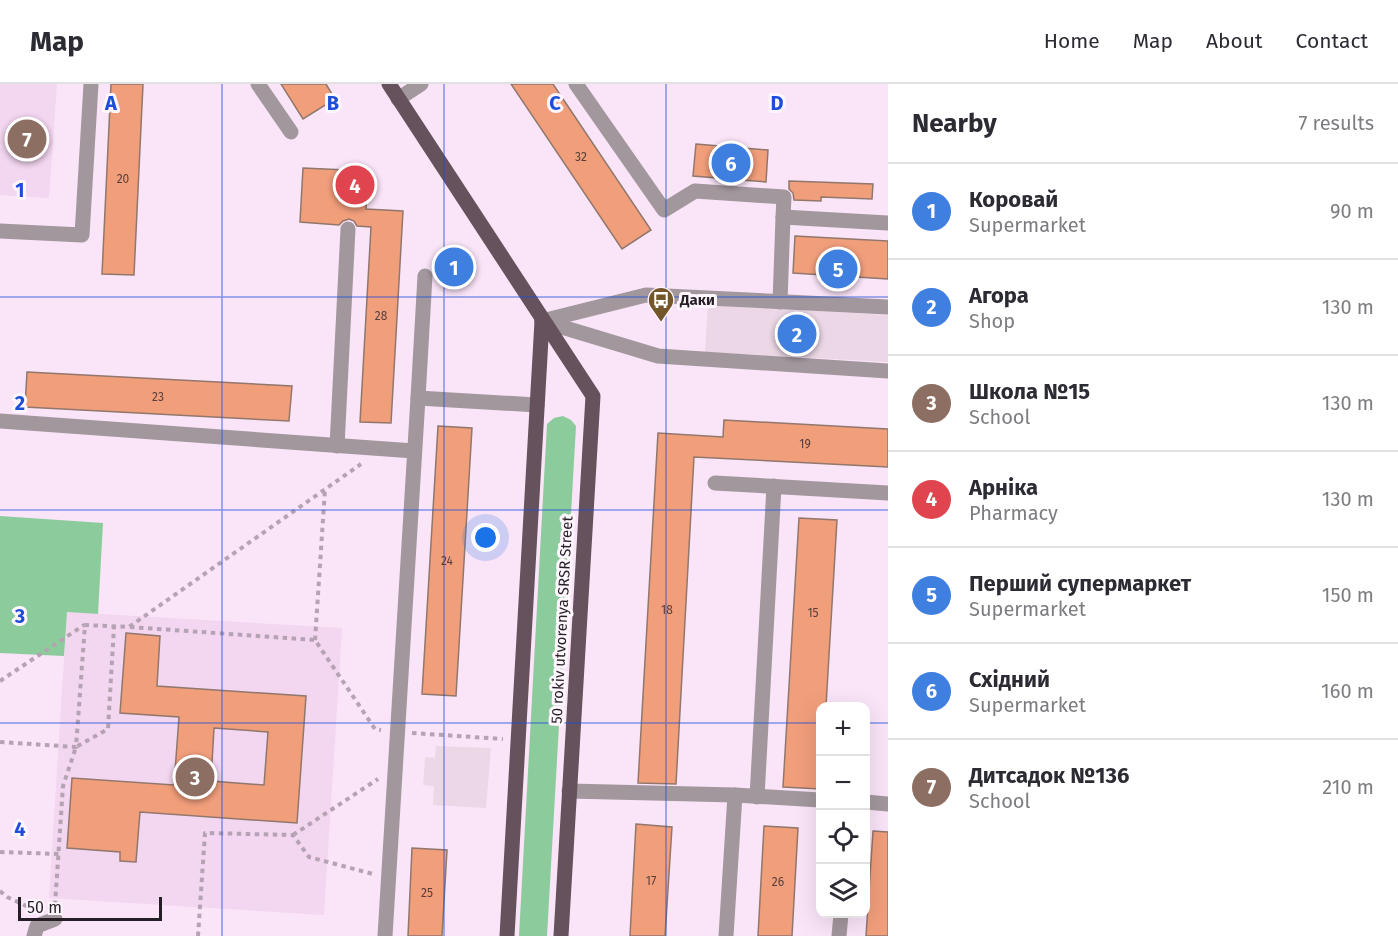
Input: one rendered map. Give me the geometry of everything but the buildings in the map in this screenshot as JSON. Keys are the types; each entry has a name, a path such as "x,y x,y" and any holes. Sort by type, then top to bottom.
{"main road":[{"name":"50 rokiv utvorenya SRSR Street","path":"389,84 593,396 561,936"},
{"path":"507,936 542,321"}],"street":[{"path":"0,231 82,235 91,84"},
{"path":"258,84 291,132"},
{"path":"398,99 421,84"},
{"path":"576,84 664,210 695,191 784,197 780,302"},
{"path":"783,217 888,224"},
{"path":"337,446 348,229"},
{"path":"385,936 425,276"},
{"path":"542,321 646,295 888,307"},
{"path":"542,321 658,356 888,370"},
{"path":"418,398 537,405"},
{"path":"0,421 414,451"},
{"path":"715,483 888,493"},
{"path":"757,797 774,486"},
{"path":"569,791 735,795 816,800"},
{"path":"726,936 735,795"},
{"path":"870,802 888,804"},
{"path":"839,936 841,918"},
{"path":"34,936 36,926 55,919"}],"path":[{"path":"129,627 382,449"},
{"path":"325,489 315,640 375,729 518,740"},
{"path":"0,681 85,624 315,640"},
{"path":"0,891 7,897 55,919 63,786 76,747 85,624"},
{"path":"0,742 76,747 108,729 114,627"},
{"path":"198,936 205,833 293,835 395,767"},
{"path":"293,835 309,857 388,879"},
{"path":"0,852 59,854"}],"shaded area":[{"path":"0,84 57,84 49,198 0,195"},
{"path":"708,305 888,315 888,362 705,352"},
{"path":"67,612 342,628 324,915 49,898"},
{"path":"436,746 491,748 486,808 433,805 434,786 423,785 425,757 435,758"}],"green space":[{"path":"563,416 576,426 547,936 519,936 547,424 554,418"},
{"path":"0,516 103,523 98,614 67,612 64,656 0,653"}],"place":[{"name":"Дитсадок №136","path":"27,139"},
{"name":"Східний","path":"731,163"},
{"name":"Арніка","path":"355,185"},
{"name":"Коровай","path":"454,267"},
{"name":"Перший супермаркет","path":"838,269"},
{"name":"Даки","path":"661,323"},
{"name":"Агора","path":"797,334"},
{"name":"Школа №15","path":"195,777"}]}
